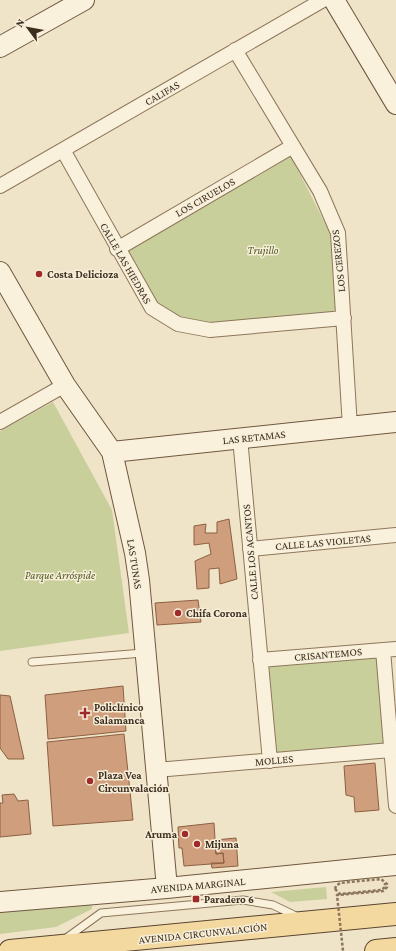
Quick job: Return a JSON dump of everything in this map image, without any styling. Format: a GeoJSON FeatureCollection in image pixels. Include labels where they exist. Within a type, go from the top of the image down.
{"type":"FeatureCollection","features":[{"type":"Feature","properties":{"kind":"main road","name":"AVENIDA CIRCUNVALACIÓN"},"geometry":{"type":"LineString","coordinates":[[10,951],[396,914]]}},
{"type":"Feature","properties":{"kind":"main road"},"geometry":{"type":"LineString","coordinates":[[376,951],[396,949]]}},
{"type":"Feature","properties":{"kind":"street"},"geometry":{"type":"LineString","coordinates":[[0,48],[84,0]]}},
{"type":"Feature","properties":{"kind":"street","name":"CALIFAS"},"geometry":{"type":"LineString","coordinates":[[0,186],[323,0]]}},
{"type":"Feature","properties":{"kind":"street"},"geometry":{"type":"LineString","coordinates":[[334,0],[396,104]]}},
{"type":"Feature","properties":{"kind":"street","name":"LOS CEREZOS"},"geometry":{"type":"LineString","coordinates":[[235,50],[320,191],[338,233],[350,426]]}},
{"type":"Feature","properties":{"kind":"street","name":"LOS CIRUELOS"},"geometry":{"type":"LineString","coordinates":[[118,248],[293,146]]}},
{"type":"Feature","properties":{"kind":"street","name":"CALLE LAS HIEDRAS"},"geometry":{"type":"LineString","coordinates":[[63,150],[152,308],[178,324],[210,330],[344,318]]}},
{"type":"Feature","properties":{"kind":"street","name":"LAS TUNAS"},"geometry":{"type":"LineString","coordinates":[[2,282],[65,385],[112,452],[135,553],[146,652],[167,888]]}},
{"type":"Feature","properties":{"kind":"street"},"geometry":{"type":"LineString","coordinates":[[0,422],[65,385]]}},
{"type":"Feature","properties":{"kind":"street","name":"LAS RETAMAS"},"geometry":{"type":"LineString","coordinates":[[112,452],[396,422]]}},
{"type":"Feature","properties":{"kind":"street","name":"CALLE LOS ACANTOS"},"geometry":{"type":"LineString","coordinates":[[240,438],[270,761]]}},
{"type":"Feature","properties":{"kind":"street","name":"CALLE LAS VIOLETAS"},"geometry":{"type":"LineString","coordinates":[[250,549],[396,535]]}},
{"type":"Feature","properties":{"kind":"street"},"geometry":{"type":"LineString","coordinates":[[390,649],[392,750],[396,806]]}},
{"type":"Feature","properties":{"kind":"street","name":"CRISANTEMOS"},"geometry":{"type":"LineString","coordinates":[[260,660],[390,649]]}},
{"type":"Feature","properties":{"kind":"street","name":"MOLLES"},"geometry":{"type":"LineString","coordinates":[[156,770],[392,750]]}},
{"type":"Feature","properties":{"kind":"street","name":"AVENIDA MARGINAL"},"geometry":{"type":"LineString","coordinates":[[0,902],[167,888],[396,865]]}},
{"type":"Feature","properties":{"kind":"lane"},"geometry":{"type":"LineString","coordinates":[[32,662],[146,652]]}},
{"type":"Feature","properties":{"kind":"lane"},"geometry":{"type":"LineString","coordinates":[[51,948],[101,913],[244,900],[273,905],[311,922]]}},
{"type":"Feature","properties":{"kind":"path"},"geometry":{"type":"LineString","coordinates":[[340,885],[381,881],[386,885],[382,890],[340,894],[335,889],[340,883],[381,879],[387,884],[387,887],[383,891],[337,896],[343,951]]}},
{"type":"Feature","properties":{"kind":"green space","name":"Trujillo"},"geometry":{"type":"Polygon","coordinates":[[[291,156],[331,235],[337,312],[207,323],[179,318],[155,304],[126,251],[291,156]]]}},
{"type":"Feature","properties":{"kind":"green space","name":"Parque Arróspide"},"geometry":{"type":"Polygon","coordinates":[[[53,402],[112,510],[129,633],[0,651],[0,431],[53,402]]]}},
{"type":"Feature","properties":{"kind":"green space"},"geometry":{"type":"Polygon","coordinates":[[[381,654],[388,747],[272,757],[265,665],[381,654]]]}},
{"type":"Feature","properties":{"kind":"green space"},"geometry":{"type":"Polygon","coordinates":[[[326,887],[327,899],[290,902],[271,892],[326,887]]]}},
{"type":"Feature","properties":{"kind":"green space"},"geometry":{"type":"Polygon","coordinates":[[[92,898],[92,909],[56,927],[0,934],[0,906],[92,898]]]}},
{"type":"Feature","properties":{"kind":"building"},"geometry":{"type":"Polygon","coordinates":[[[229,519],[237,579],[220,584],[219,568],[209,569],[209,588],[197,589],[195,561],[211,554],[209,543],[194,545],[194,526],[206,524],[205,533],[217,533],[217,522],[229,519]]]}},
{"type":"Feature","properties":{"kind":"building","name":"Chifa Corona"},"geometry":{"type":"Polygon","coordinates":[[[198,600],[201,622],[157,625],[155,603],[198,600]]]}},
{"type":"Feature","properties":{"kind":"building","name":"Policlínico Salamanca"},"geometry":{"type":"Polygon","coordinates":[[[123,686],[126,731],[48,739],[45,695],[123,686]]]}},
{"type":"Feature","properties":{"kind":"building"},"geometry":{"type":"Polygon","coordinates":[[[0,695],[10,696],[24,759],[8,759],[0,748],[0,695]]]}},
{"type":"Feature","properties":{"kind":"building","name":"Plaza Vea Circunvalación"},"geometry":{"type":"Polygon","coordinates":[[[124,734],[133,820],[53,826],[47,742],[124,734]]]}},
{"type":"Feature","properties":{"kind":"building"},"geometry":{"type":"Polygon","coordinates":[[[375,763],[379,810],[355,812],[354,797],[346,795],[344,766],[375,763]]]}},
{"type":"Feature","properties":{"kind":"building"},"geometry":{"type":"Polygon","coordinates":[[[14,794],[18,801],[28,800],[31,834],[0,837],[0,803],[3,803],[2,795],[14,794]]]}},
{"type":"Feature","properties":{"kind":"building","name":"Mijuna"},"geometry":{"type":"Polygon","coordinates":[[[214,823],[216,854],[223,853],[224,863],[184,866],[182,848],[179,848],[178,827],[214,823]]]}},
{"type":"Feature","properties":{"kind":"building"},"geometry":{"type":"Polygon","coordinates":[[[236,838],[238,866],[212,868],[211,863],[224,863],[223,853],[216,854],[215,840],[236,838]]]}},
{"type":"Feature","properties":{"kind":"place","name":"Costa Delicioza"},"geometry":{"type":"Point","coordinates":[39,274]}},
{"type":"Feature","properties":{"kind":"place","name":"Chifa Corona"},"geometry":{"type":"Point","coordinates":[178,613]}},
{"type":"Feature","properties":{"kind":"place","name":"Policlínico Salamanca"},"geometry":{"type":"Point","coordinates":[85,713]}},
{"type":"Feature","properties":{"kind":"place","name":"Plaza Vea Circunvalación"},"geometry":{"type":"Point","coordinates":[90,781]}},
{"type":"Feature","properties":{"kind":"place","name":"Aruma"},"geometry":{"type":"Point","coordinates":[185,834]}},
{"type":"Feature","properties":{"kind":"place","name":"Mijuna"},"geometry":{"type":"Point","coordinates":[197,844]}},
{"type":"Feature","properties":{"kind":"place","name":"Paradero 6"},"geometry":{"type":"Point","coordinates":[196,899]}}]}
